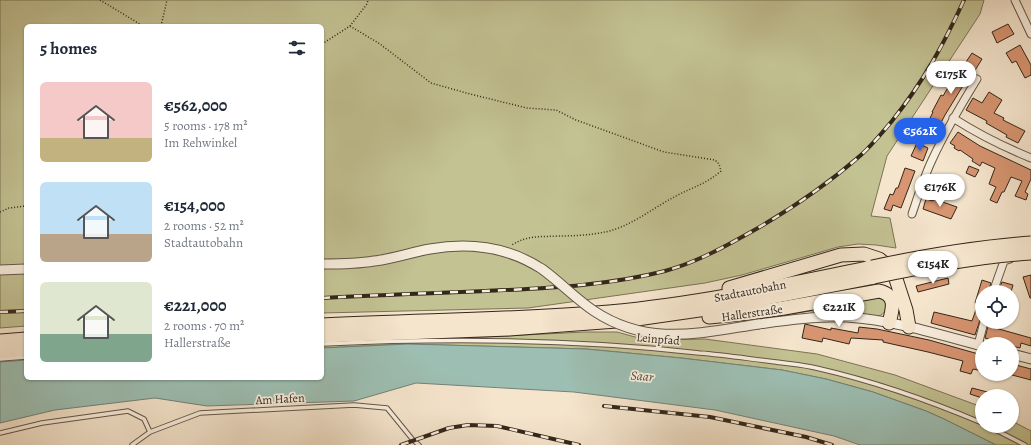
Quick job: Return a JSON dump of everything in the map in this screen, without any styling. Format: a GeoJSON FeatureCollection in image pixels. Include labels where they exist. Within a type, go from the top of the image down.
{"type":"FeatureCollection","features":[{"type":"Feature","properties":{"kind":"highway","name":"Stadtautobahn"},"geometry":{"type":"LineString","coordinates":[[560,320],[610,312],[633,314],[717,298],[873,272],[949,252],[1004,244],[1031,242]]}},
{"type":"Feature","properties":{"kind":"highway"},"geometry":{"type":"LineString","coordinates":[[873,272],[1004,255],[1031,253]]}},
{"type":"Feature","properties":{"kind":"highway"},"geometry":{"type":"LineString","coordinates":[[633,314],[664,301],[738,286],[816,261],[841,255],[864,254],[880,259],[888,266],[895,276],[904,304],[909,327]]}},
{"type":"Feature","properties":{"kind":"highway"},"geometry":{"type":"LineString","coordinates":[[324,336],[509,328],[560,320],[633,314],[681,319],[750,313],[879,291],[887,293],[891,297],[892,304],[889,323]]}},
{"type":"Feature","properties":{"kind":"highway"},"geometry":{"type":"LineString","coordinates":[[324,325],[509,318],[560,320]]}},
{"type":"Feature","properties":{"kind":"highway"},"geometry":{"type":"LineString","coordinates":[[0,341],[24,339]]}},
{"type":"Feature","properties":{"kind":"highway"},"geometry":{"type":"LineString","coordinates":[[0,352],[24,349]]}},
{"type":"Feature","properties":{"kind":"street"},"geometry":{"type":"LineString","coordinates":[[1015,0],[1031,34]]}},
{"type":"Feature","properties":{"kind":"street"},"geometry":{"type":"LineString","coordinates":[[912,214],[932,159],[953,118],[977,79]]}},
{"type":"Feature","properties":{"kind":"street"},"geometry":{"type":"LineString","coordinates":[[953,118],[980,134],[1031,158]]}},
{"type":"Feature","properties":{"kind":"street","name":"Hallerstraße"},"geometry":{"type":"LineString","coordinates":[[324,264],[375,261],[449,246],[467,245],[503,251],[527,260],[542,269],[592,310],[626,328],[642,332],[664,335],[695,333],[820,317],[846,317],[909,327],[975,344]]}},
{"type":"Feature","properties":{"kind":"street"},"geometry":{"type":"LineString","coordinates":[[995,285],[1004,261],[1017,258],[1031,258]]}},
{"type":"Feature","properties":{"kind":"street"},"geometry":{"type":"LineString","coordinates":[[0,270],[24,269]]}},
{"type":"Feature","properties":{"kind":"street"},"geometry":{"type":"LineString","coordinates":[[1019,356],[1031,359]]}},
{"type":"Feature","properties":{"kind":"lane","name":"Leinpfad"},"geometry":{"type":"LineString","coordinates":[[324,344],[394,341],[524,341],[604,344],[722,355],[814,368],[900,392],[940,405],[975,420]]}},
{"type":"Feature","properties":{"kind":"lane"},"geometry":{"type":"LineString","coordinates":[[0,359],[24,357]]}},
{"type":"Feature","properties":{"kind":"lane","name":"Am Hafen"},"geometry":{"type":"LineString","coordinates":[[132,445],[150,432],[200,413],[354,405],[387,408],[419,445]]}},
{"type":"Feature","properties":{"kind":"lane"},"geometry":{"type":"LineString","coordinates":[[0,433],[42,423],[128,411],[144,419],[150,432]]}},
{"type":"Feature","properties":{"kind":"lane"},"geometry":{"type":"LineString","coordinates":[[1002,433],[1025,445]]}},
{"type":"Feature","properties":{"kind":"path"},"geometry":{"type":"LineString","coordinates":[[100,0],[140,24]]}},
{"type":"Feature","properties":{"kind":"path"},"geometry":{"type":"LineString","coordinates":[[161,24],[167,0]]}},
{"type":"Feature","properties":{"kind":"path"},"geometry":{"type":"LineString","coordinates":[[324,43],[350,26],[367,4],[368,0]]}},
{"type":"Feature","properties":{"kind":"path"},"geometry":{"type":"LineString","coordinates":[[350,26],[380,44],[431,82],[470,94],[527,108],[556,110],[576,120],[664,152],[715,160],[719,164],[721,170],[702,185],[676,196],[624,225],[605,232],[560,236],[535,236],[517,242],[503,251]]}},
{"type":"Feature","properties":{"kind":"path"},"geometry":{"type":"LineString","coordinates":[[0,212],[9,208],[24,206]]}},
{"type":"Feature","properties":{"kind":"shaded area"},"geometry":{"type":"Polygon","coordinates":[[[0,0],[984,0],[980,14],[887,156],[871,216],[890,218],[896,248],[858,244],[838,247],[742,275],[705,283],[528,308],[324,313],[324,24],[24,24],[24,326],[0,328],[0,0]]]}},
{"type":"Feature","properties":{"kind":"shaded area"},"geometry":{"type":"Polygon","coordinates":[[[880,298],[885,302],[887,307],[886,310],[879,316],[811,311],[784,315],[862,299],[880,298]]]}},
{"type":"Feature","properties":{"kind":"shaded area"},"geometry":{"type":"Polygon","coordinates":[[[585,332],[617,332],[653,340],[705,339],[817,354],[895,375],[975,404],[975,433],[1019,433],[1019,425],[1031,431],[1031,445],[996,445],[926,411],[873,392],[826,379],[782,370],[586,349],[408,344],[324,348],[324,345],[585,332]]]}},
{"type":"Feature","properties":{"kind":"water","name":"Saar"},"geometry":{"type":"Polygon","coordinates":[[[408,344],[586,349],[782,370],[826,379],[873,392],[926,411],[996,445],[860,445],[834,436],[715,410],[574,392],[416,383],[354,401],[207,406],[155,398],[55,410],[0,423],[0,362],[24,360],[24,380],[324,380],[324,348],[408,344]]]}},
{"type":"Feature","properties":{"kind":"building"},"geometry":{"type":"Polygon","coordinates":[[[1008,24],[1014,34],[997,43],[992,32],[1008,24]]]}},
{"type":"Feature","properties":{"kind":"building"},"geometry":{"type":"Polygon","coordinates":[[[1020,45],[1031,65],[1031,75],[1025,78],[1016,61],[1012,63],[1006,53],[1020,45]]]}},
{"type":"Feature","properties":{"kind":"building"},"geometry":{"type":"Polygon","coordinates":[[[972,53],[982,59],[974,72],[972,71],[933,138],[923,133],[941,95],[943,96],[956,74],[958,74],[972,53]]]}},
{"type":"Feature","properties":{"kind":"building"},"geometry":{"type":"Polygon","coordinates":[[[989,92],[1002,100],[994,113],[1004,118],[1003,120],[1025,131],[1018,143],[1006,137],[1007,135],[986,123],[987,121],[966,110],[973,98],[982,103],[989,92]]]}},
{"type":"Feature","properties":{"kind":"building"},"geometry":{"type":"Polygon","coordinates":[[[958,132],[980,146],[1031,170],[1031,179],[1025,192],[1028,194],[1026,200],[1015,196],[1022,181],[1011,177],[997,203],[990,200],[996,187],[989,184],[995,168],[982,162],[980,166],[960,150],[959,151],[954,148],[955,146],[950,143],[958,132]]]}},
{"type":"Feature","properties":{"kind":"building"},"geometry":{"type":"Polygon","coordinates":[[[917,143],[928,148],[923,161],[911,156],[917,143]]]}},
{"type":"Feature","properties":{"kind":"building"},"geometry":{"type":"Polygon","coordinates":[[[969,166],[979,170],[975,177],[966,173],[969,166]]]}},
{"type":"Feature","properties":{"kind":"building"},"geometry":{"type":"Polygon","coordinates":[[[905,168],[915,171],[901,208],[893,205],[891,211],[884,209],[890,194],[893,195],[896,188],[898,188],[905,168]]]}},
{"type":"Feature","properties":{"kind":"building"},"geometry":{"type":"Polygon","coordinates":[[[926,199],[933,201],[934,199],[957,207],[951,219],[923,209],[926,199]]]}},
{"type":"Feature","properties":{"kind":"building"},"geometry":{"type":"Polygon","coordinates":[[[1031,275],[1031,298],[1030,298],[1023,277],[1031,275]]]}},
{"type":"Feature","properties":{"kind":"building"},"geometry":{"type":"Polygon","coordinates":[[[948,278],[949,284],[918,292],[916,286],[948,278]]]}},
{"type":"Feature","properties":{"kind":"building"},"geometry":{"type":"Polygon","coordinates":[[[982,280],[991,283],[990,285],[980,285],[982,280]]]}},
{"type":"Feature","properties":{"kind":"building"},"geometry":{"type":"Polygon","coordinates":[[[1002,282],[1013,285],[1001,285],[1002,282]]]}},
{"type":"Feature","properties":{"kind":"building"},"geometry":{"type":"Polygon","coordinates":[[[934,312],[972,321],[975,312],[975,329],[977,329],[975,335],[931,323],[934,312]]]}},
{"type":"Feature","properties":{"kind":"building"},"geometry":{"type":"Polygon","coordinates":[[[805,324],[831,330],[831,328],[858,333],[859,327],[877,329],[929,340],[975,353],[975,369],[973,369],[971,374],[960,371],[963,361],[883,342],[883,340],[851,338],[849,344],[823,338],[822,342],[802,338],[805,324]]]}},
{"type":"Feature","properties":{"kind":"building"},"geometry":{"type":"Polygon","coordinates":[[[987,329],[999,329],[1031,338],[1031,346],[1021,343],[1019,348],[1019,337],[985,337],[987,329]]]}},
{"type":"Feature","properties":{"kind":"building"},"geometry":{"type":"Polygon","coordinates":[[[1019,366],[1031,369],[1031,380],[1019,377],[1019,366]]]}},
{"type":"Feature","properties":{"kind":"building"},"geometry":{"type":"Polygon","coordinates":[[[972,388],[976,389],[975,396],[970,394],[972,388]]]}},
{"type":"Feature","properties":{"kind":"railway"},"geometry":{"type":"LineString","coordinates":[[324,298],[576,286],[643,276],[665,271],[701,258],[735,241],[785,212],[824,185],[865,151],[892,121],[923,78],[964,0]]}},
{"type":"Feature","properties":{"kind":"railway"},"geometry":{"type":"LineString","coordinates":[[0,312],[24,311]]}},
{"type":"Feature","properties":{"kind":"railway"},"geometry":{"type":"LineString","coordinates":[[604,406],[710,417],[806,437],[832,445]]}},
{"type":"Feature","properties":{"kind":"railway"},"geometry":{"type":"LineString","coordinates":[[401,445],[449,428],[468,425],[497,426],[579,445]]}}]}
